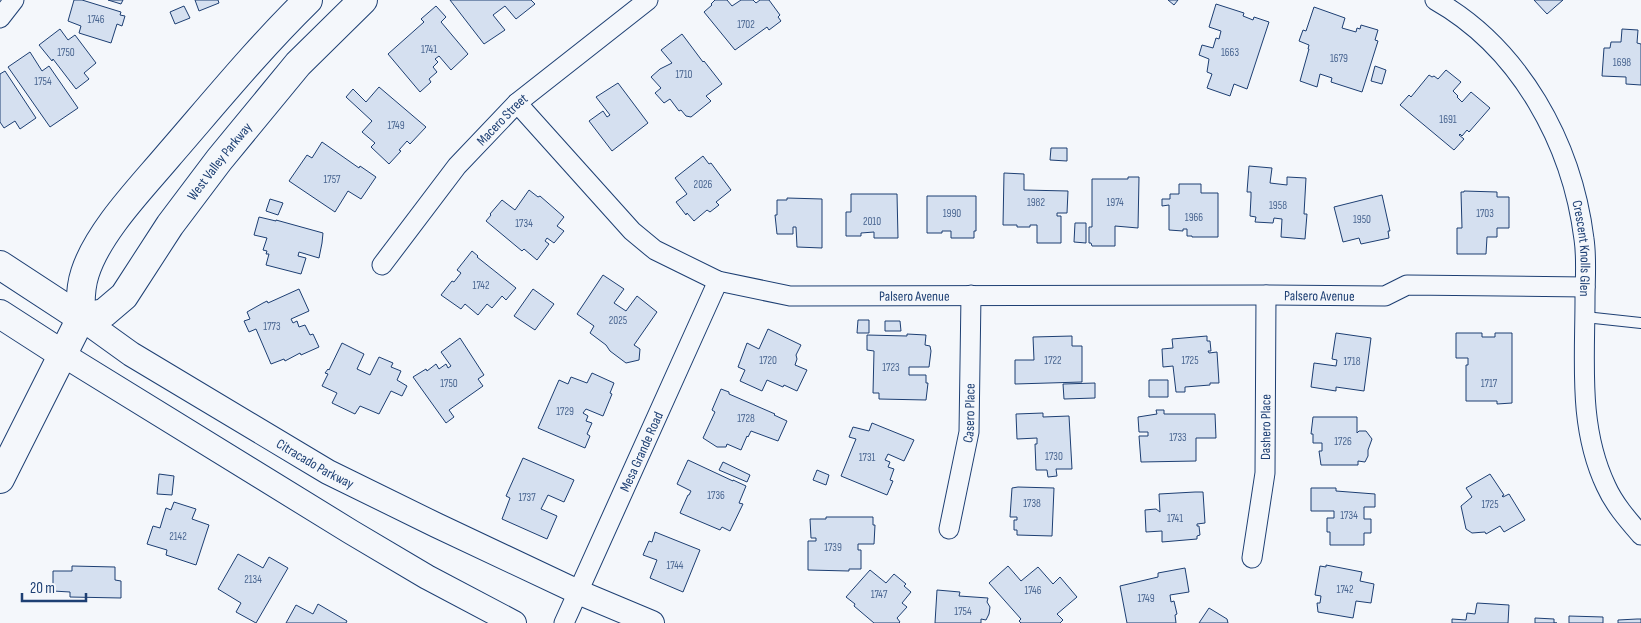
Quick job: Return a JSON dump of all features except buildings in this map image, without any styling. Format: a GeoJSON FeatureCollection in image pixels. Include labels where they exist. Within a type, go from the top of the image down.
{"type":"FeatureCollection","features":[{"type":"Feature","properties":{"kind":"main road"},"geometry":{"type":"LineString","coordinates":[[0,479],[81,318],[80,294],[85,272],[97,246],[117,217],[222,92],[308,0]]}},
{"type":"Feature","properties":{"kind":"main road","name":"West Valley Parkway"},"geometry":{"type":"LineString","coordinates":[[81,318],[104,313],[124,296],[170,225],[219,160],[298,64],[363,0]]}},
{"type":"Feature","properties":{"kind":"main road","name":"Citracado Parkway"},"geometry":{"type":"LineString","coordinates":[[0,265],[81,318]]}},
{"type":"Feature","properties":{"kind":"main road"},"geometry":{"type":"LineString","coordinates":[[0,314],[62,354]]}},
{"type":"Feature","properties":{"kind":"street"},"geometry":{"type":"LineString","coordinates":[[0,18],[14,0]]}},
{"type":"Feature","properties":{"kind":"street","name":"Macero Street"},"geometry":{"type":"LineString","coordinates":[[382,265],[457,166],[517,103],[648,0]]}},
{"type":"Feature","properties":{"kind":"street","name":"Crescent Knolls Glen"},"geometry":{"type":"LineString","coordinates":[[1435,0],[1450,9],[1481,34],[1508,61],[1535,96],[1555,137],[1568,171],[1578,206],[1584,239],[1586,423],[1592,453],[1606,487],[1626,517],[1641,535]]}},
{"type":"Feature","properties":{"kind":"street","name":"Palsero Avenue"},"geometry":{"type":"LineString","coordinates":[[517,103],[632,231],[655,250],[718,281],[790,296],[1385,296],[1408,285],[1585,287]]}},
{"type":"Feature","properties":{"kind":"street","name":"Mesa Grande Road"},"geometry":{"type":"LineString","coordinates":[[564,623],[718,281]]}},
{"type":"Feature","properties":{"kind":"street","name":"Dashero Place"},"geometry":{"type":"LineString","coordinates":[[1252,558],[1265,473],[1266,295]]}},
{"type":"Feature","properties":{"kind":"street","name":"Casero Place"},"geometry":{"type":"LineString","coordinates":[[949,529],[969,432],[971,296]]}},
{"type":"Feature","properties":{"kind":"street","name":"Citracado Parkway"},"geometry":{"type":"LineString","coordinates":[[81,318],[131,354],[328,472],[578,592],[652,623]]}},
{"type":"Feature","properties":{"kind":"street"},"geometry":{"type":"LineString","coordinates":[[62,354],[351,532],[427,577],[514,623]]}},
{"type":"Feature","properties":{"kind":"lane"},"geometry":{"type":"LineString","coordinates":[[1585,317],[1641,322]]}}]}
